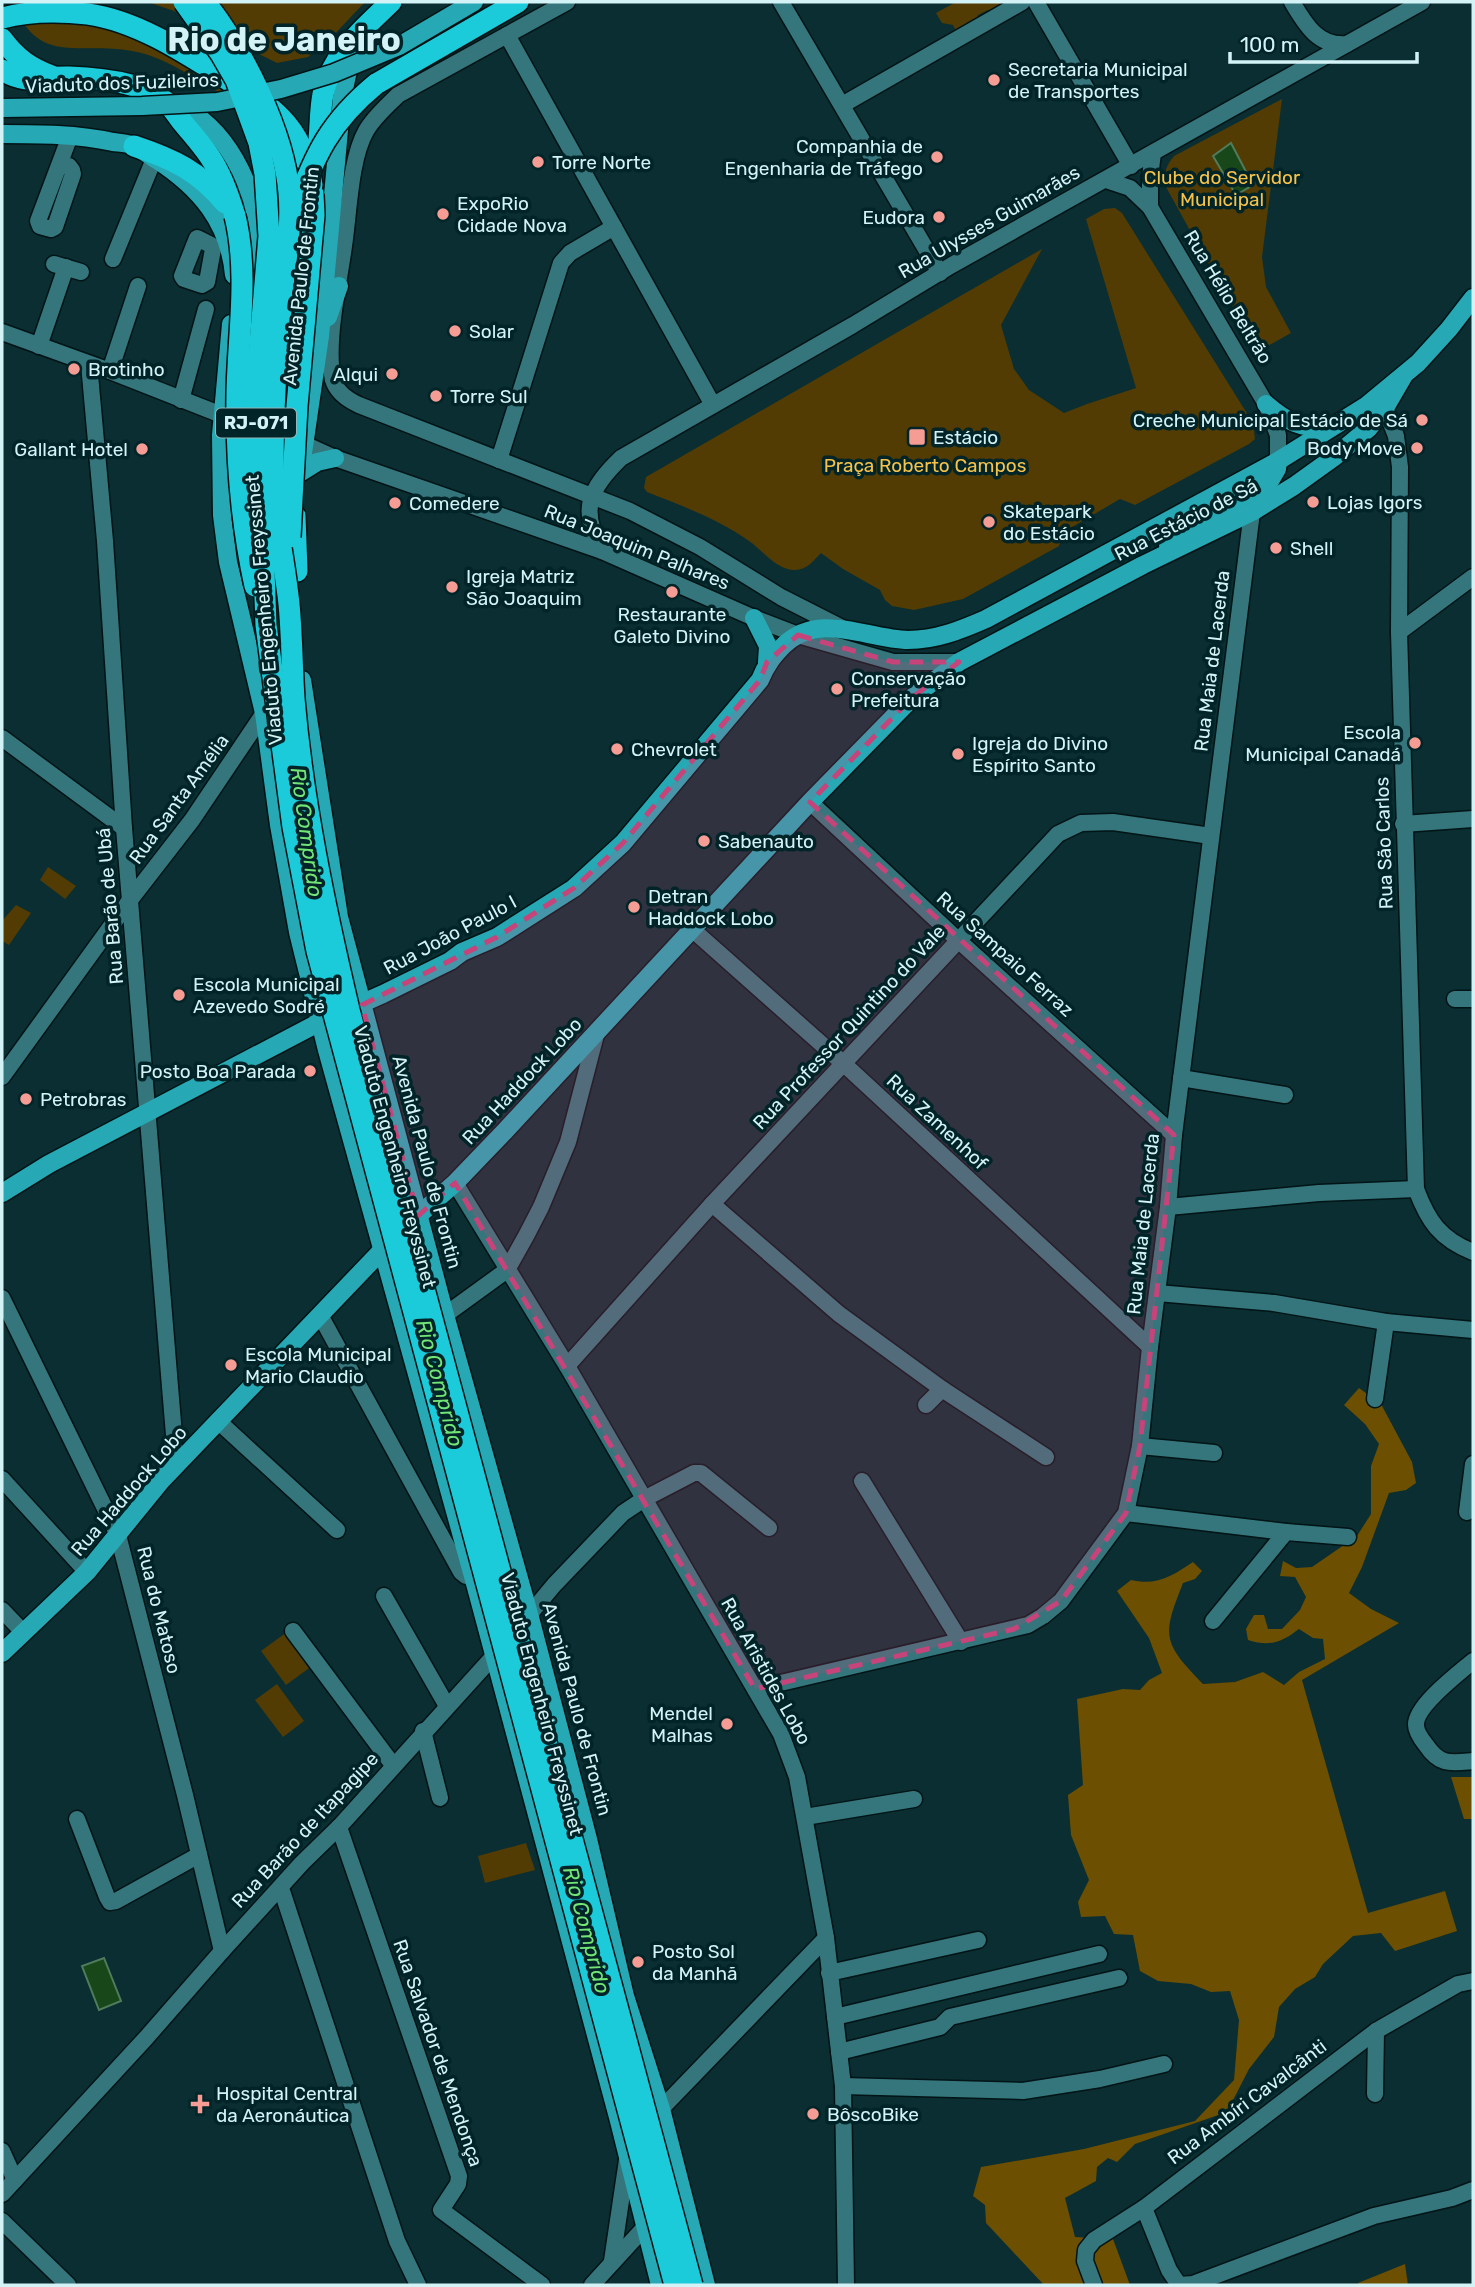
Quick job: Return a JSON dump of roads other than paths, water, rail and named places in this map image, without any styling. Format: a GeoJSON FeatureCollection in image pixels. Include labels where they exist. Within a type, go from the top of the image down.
{"type":"FeatureCollection","features":[{"type":"Feature","properties":{"kind":"highway","name":"RJ-071"},"geometry":{"type":"LineString","coordinates":[[184,2],[236,80],[259,143],[279,223]]}},
{"type":"Feature","properties":{"kind":"highway","name":"RJ-071"},"geometry":{"type":"LineString","coordinates":[[205,2],[236,47],[265,107],[289,192],[279,223]]}},
{"type":"Feature","properties":{"kind":"highway"},"geometry":{"type":"LineString","coordinates":[[312,188],[320,142],[322,98],[330,71],[345,48],[391,2]]}},
{"type":"Feature","properties":{"kind":"highway"},"geometry":{"type":"LineString","coordinates":[[279,223],[320,147],[337,121],[355,102],[376,84],[408,64],[518,2]]}},
{"type":"Feature","properties":{"kind":"highway"},"geometry":{"type":"LineString","coordinates":[[2,18],[63,13],[114,21],[172,45],[254,97],[282,119],[298,140],[312,188],[314,215],[291,497],[289,602]]}},
{"type":"Feature","properties":{"kind":"highway"},"geometry":{"type":"LineString","coordinates":[[2,39],[12,53],[26,64],[52,76]]}},
{"type":"Feature","properties":{"kind":"highway","name":"Avenida Paulo de Frontin"},"geometry":{"type":"LineString","coordinates":[[2,69],[13,77],[26,80],[52,76],[94,78],[125,84],[142,89],[166,102]]}},
{"type":"Feature","properties":{"kind":"highway"},"geometry":{"type":"LineString","coordinates":[[254,97],[275,153],[298,262],[288,568]]}},
{"type":"Feature","properties":{"kind":"highway"},"geometry":{"type":"LineString","coordinates":[[166,102],[210,157],[227,190],[229,225]]}},
{"type":"Feature","properties":{"kind":"highway"},"geometry":{"type":"LineString","coordinates":[[134,146],[162,155],[194,172],[210,185],[229,225],[240,238],[242,265],[237,466],[246,543],[258,603],[266,625]]}},
{"type":"Feature","properties":{"kind":"highway","name":"Viaduto Engenheiro Freyssinet"},"geometry":{"type":"LineString","coordinates":[[279,223],[273,435],[276,518],[289,602],[294,699],[309,818],[326,913],[349,1010],[692,2285]]}},
{"type":"Feature","properties":{"kind":"highway","name":"Viaduto Engenheiro Freyssinet"},"geometry":{"type":"LineString","coordinates":[[279,223],[257,379],[256,449],[266,625],[293,827],[317,951],[675,2285]]}},
{"type":"Feature","properties":{"kind":"main road","name":"Viaduto dos Fuzileiros"},"geometry":{"type":"LineString","coordinates":[[2,108],[217,102],[281,89],[334,73],[399,46],[468,4]]}},
{"type":"Feature","properties":{"kind":"main road","name":"Avenida Paulo de Frontin"},"geometry":{"type":"LineString","coordinates":[[364,28],[354,48],[342,98],[332,286],[326,337],[304,444],[288,568],[279,825],[298,932],[320,1022],[495,1655],[660,2285]]}},
{"type":"Feature","properties":{"kind":"main road","name":"Avenida Paulo de Frontin"},"geometry":{"type":"LineString","coordinates":[[166,102],[192,113],[210,127],[236,162],[257,218],[260,258],[241,481],[228,562]]}},
{"type":"Feature","properties":{"kind":"main road","name":"Avenida Paulo de Frontin"},"geometry":{"type":"LineString","coordinates":[[2,134],[92,137],[134,146],[180,176],[229,225],[234,277],[233,305],[222,415],[222,516],[228,562],[235,591],[284,699],[418,1216],[589,1839],[625,1996],[661,2109],[706,2285]]}},
{"type":"Feature","properties":{"kind":"main road"},"geometry":{"type":"LineString","coordinates":[[326,337],[332,286]]}},
{"type":"Feature","properties":{"kind":"main road","name":"Rua Estácio de Sá"},"geometry":{"type":"LineString","coordinates":[[842,628],[905,640],[926,639],[955,632],[986,619],[1278,461],[1366,406],[1402,377],[1449,329],[1473,298]]}},
{"type":"Feature","properties":{"kind":"main road","name":"Rua Estácio de Sá"},"geometry":{"type":"LineString","coordinates":[[959,662],[1143,565],[1252,512],[1333,458],[1369,428],[1385,408],[1402,377]]}},
{"type":"Feature","properties":{"kind":"main road"},"geometry":{"type":"LineString","coordinates":[[1266,404],[1283,419],[1297,425],[1328,429]]}},
{"type":"Feature","properties":{"kind":"main road"},"geometry":{"type":"LineString","coordinates":[[301,472],[317,462],[335,458]]}},
{"type":"Feature","properties":{"kind":"main road"},"geometry":{"type":"LineString","coordinates":[[1143,565],[1189,529],[1270,481],[1278,461]]}},
{"type":"Feature","properties":{"kind":"main road"},"geometry":{"type":"LineString","coordinates":[[235,591],[257,569],[270,564],[288,568]]}},
{"type":"Feature","properties":{"kind":"main road"},"geometry":{"type":"LineString","coordinates":[[754,618],[768,646],[767,662]]}},
{"type":"Feature","properties":{"kind":"main road","name":"Rua João Paulo I"},"geometry":{"type":"LineString","coordinates":[[2,1193],[49,1164],[320,1022],[497,937],[574,888],[623,843],[760,680],[767,662],[798,635],[816,628],[842,628]]}},
{"type":"Feature","properties":{"kind":"main road","name":"Rua Haddock Lobo"},"geometry":{"type":"LineString","coordinates":[[2,1653],[88,1572],[161,1481],[183,1446],[218,1421],[383,1249],[455,1183],[810,802],[913,697],[959,662]]}},
{"type":"Feature","properties":{"kind":"main road"},"geometry":{"type":"LineString","coordinates":[[298,932],[339,917]]}},
{"type":"Feature","properties":{"kind":"main road"},"geometry":{"type":"LineString","coordinates":[[545,1850],[589,1839]]}},
{"type":"Feature","properties":{"kind":"main road"},"geometry":{"type":"LineString","coordinates":[[587,2007],[625,1996]]}},
{"type":"Feature","properties":{"kind":"main road"},"geometry":{"type":"LineString","coordinates":[[645,2227],[687,2215]]}},
{"type":"Feature","properties":{"kind":"street"},"geometry":{"type":"LineString","coordinates":[[567,2],[507,35],[713,405]]}},
{"type":"Feature","properties":{"kind":"street"},"geometry":{"type":"LineString","coordinates":[[782,2],[940,272]]}},
{"type":"Feature","properties":{"kind":"street"},"geometry":{"type":"LineString","coordinates":[[842,105],[1022,2]]}},
{"type":"Feature","properties":{"kind":"street"},"geometry":{"type":"LineString","coordinates":[[1036,2],[1131,166]]}},
{"type":"Feature","properties":{"kind":"street"},"geometry":{"type":"LineString","coordinates":[[1292,2],[1308,29],[1324,41],[1337,45],[1347,44]]}},
{"type":"Feature","properties":{"kind":"street","name":"Rua Ulysses Guimarães"},"geometry":{"type":"LineString","coordinates":[[592,496],[605,473],[621,458],[940,272],[1422,2]]}},
{"type":"Feature","properties":{"kind":"street"},"geometry":{"type":"LineString","coordinates":[[1297,72],[1308,60],[1308,29]]}},
{"type":"Feature","properties":{"kind":"street","name":"Avenida Paulo de Frontin"},"geometry":{"type":"LineString","coordinates":[[332,286],[355,168],[366,131],[378,114],[398,95],[507,35]]}},
{"type":"Feature","properties":{"kind":"street"},"geometry":{"type":"LineString","coordinates":[[60,165],[70,136]]}},
{"type":"Feature","properties":{"kind":"street"},"geometry":{"type":"LineString","coordinates":[[1150,207],[1153,153]]}},
{"type":"Feature","properties":{"kind":"street"},"geometry":{"type":"LineString","coordinates":[[113,259],[155,159]]}},
{"type":"Feature","properties":{"kind":"street","name":"Rua Hélio Beltrão"},"geometry":{"type":"LineString","coordinates":[[1106,180],[1130,188],[1150,207],[1266,404],[1278,435],[1278,461]]}},
{"type":"Feature","properties":{"kind":"street"},"geometry":{"type":"LineString","coordinates":[[194,245],[211,260],[205,285],[182,276],[194,245],[229,225]]}},
{"type":"Feature","properties":{"kind":"street"},"geometry":{"type":"LineString","coordinates":[[499,460],[561,263],[570,253],[614,228]]}},
{"type":"Feature","properties":{"kind":"street"},"geometry":{"type":"LineString","coordinates":[[39,346],[67,268]]}},
{"type":"Feature","properties":{"kind":"street"},"geometry":{"type":"LineString","coordinates":[[110,371],[138,286]]}},
{"type":"Feature","properties":{"kind":"street"},"geometry":{"type":"LineString","coordinates":[[181,400],[206,309]]}},
{"type":"Feature","properties":{"kind":"street"},"geometry":{"type":"LineString","coordinates":[[2,332],[246,423]]}},
{"type":"Feature","properties":{"kind":"street","name":"Rua Joaquim Palhares"},"geometry":{"type":"LineString","coordinates":[[326,337],[333,378],[341,394],[359,405],[630,511],[700,547],[781,597],[842,628]]}},
{"type":"Feature","properties":{"kind":"street","name":"Rua Barão de Ubá"},"geometry":{"type":"LineString","coordinates":[[89,364],[105,541],[147,1114],[183,1446]]}},
{"type":"Feature","properties":{"kind":"street","name":"Rua São Carlos"},"geometry":{"type":"LineString","coordinates":[[1385,408],[1396,436],[1400,467],[1399,632],[1403,824],[1416,1189],[1426,1214],[1443,1236],[1473,1252]]}},
{"type":"Feature","properties":{"kind":"street","name":"Rua Joaquim Palhares"},"geometry":{"type":"LineString","coordinates":[[304,444],[335,458],[602,551],[798,635],[893,662],[959,662]]}},
{"type":"Feature","properties":{"kind":"street"},"geometry":{"type":"LineString","coordinates":[[592,496],[588,519],[602,551]]}},
{"type":"Feature","properties":{"kind":"street","name":"Rua Maia de Lacerda"},"geometry":{"type":"LineString","coordinates":[[755,1689],[1014,1629],[1043,1616],[1061,1601],[1126,1513],[1140,1446],[1174,1135],[1252,512]]}},
{"type":"Feature","properties":{"kind":"street"},"geometry":{"type":"LineString","coordinates":[[1399,632],[1473,577]]}},
{"type":"Feature","properties":{"kind":"street","name":"Rua Santa Amélia"},"geometry":{"type":"LineString","coordinates":[[2,1077],[130,900],[284,699]]}},
{"type":"Feature","properties":{"kind":"street"},"geometry":{"type":"LineString","coordinates":[[2,738],[124,828]]}},
{"type":"Feature","properties":{"kind":"street","name":"Rua Sampaio Ferraz"},"geometry":{"type":"LineString","coordinates":[[810,802],[1174,1135]]}},
{"type":"Feature","properties":{"kind":"street"},"geometry":{"type":"LineString","coordinates":[[1403,824],[1473,819]]}},
{"type":"Feature","properties":{"kind":"street","name":"Rua Professor Quintino do Vale"},"geometry":{"type":"LineString","coordinates":[[567,1366],[712,1204],[1058,834],[1081,823],[1113,822],[1211,836]]}},
{"type":"Feature","properties":{"kind":"street"},"geometry":{"type":"LineString","coordinates":[[128,874],[139,878],[149,876]]}},
{"type":"Feature","properties":{"kind":"street","name":"Rua Zamenhof"},"geometry":{"type":"LineString","coordinates":[[693,930],[844,1064],[1150,1347]]}},
{"type":"Feature","properties":{"kind":"street"},"geometry":{"type":"LineString","coordinates":[[1455,999],[1473,999]]}},
{"type":"Feature","properties":{"kind":"street"},"geometry":{"type":"LineString","coordinates":[[445,1315],[507,1270],[541,1207],[564,1152],[598,1030]]}},
{"type":"Feature","properties":{"kind":"street"},"geometry":{"type":"LineString","coordinates":[[1181,1078],[1285,1095]]}},
{"type":"Feature","properties":{"kind":"street","name":"Rua Aristides Lobo"},"geometry":{"type":"LineString","coordinates":[[455,1183],[567,1366],[781,1734],[792,1759],[826,1938],[843,2085],[846,2285]]}},
{"type":"Feature","properties":{"kind":"street"},"geometry":{"type":"LineString","coordinates":[[1168,1207],[1319,1193],[1416,1189]]}},
{"type":"Feature","properties":{"kind":"street"},"geometry":{"type":"LineString","coordinates":[[712,1204],[839,1314],[942,1389],[1046,1457]]}},
{"type":"Feature","properties":{"kind":"street"},"geometry":{"type":"LineString","coordinates":[[1157,1293],[1274,1303],[1386,1322],[1473,1330]]}},
{"type":"Feature","properties":{"kind":"street","name":"Rua do Matoso"},"geometry":{"type":"LineString","coordinates":[[2,1298],[118,1535],[222,1951]]}},
{"type":"Feature","properties":{"kind":"street"},"geometry":{"type":"LineString","coordinates":[[320,1315],[461,1572],[473,1576]]}},
{"type":"Feature","properties":{"kind":"street"},"geometry":{"type":"LineString","coordinates":[[1375,1399],[1386,1322]]}},
{"type":"Feature","properties":{"kind":"street"},"geometry":{"type":"LineString","coordinates":[[926,1405],[942,1389]]}},
{"type":"Feature","properties":{"kind":"street"},"geometry":{"type":"LineString","coordinates":[[218,1421],[337,1530]]}},
{"type":"Feature","properties":{"kind":"street"},"geometry":{"type":"LineString","coordinates":[[1140,1446],[1214,1453]]}},
{"type":"Feature","properties":{"kind":"street"},"geometry":{"type":"LineString","coordinates":[[1466,1512],[1473,1464]]}},
{"type":"Feature","properties":{"kind":"street","name":"Rua Barão de Itapagipe"},"geometry":{"type":"LineString","coordinates":[[2,2194],[623,1513],[644,1499],[698,1472],[769,1528]]}},
{"type":"Feature","properties":{"kind":"street"},"geometry":{"type":"LineString","coordinates":[[2,1479],[88,1572]]}},
{"type":"Feature","properties":{"kind":"street"},"geometry":{"type":"LineString","coordinates":[[862,1481],[961,1642]]}},
{"type":"Feature","properties":{"kind":"street"},"geometry":{"type":"LineString","coordinates":[[1126,1513],[1348,1537]]}},
{"type":"Feature","properties":{"kind":"street"},"geometry":{"type":"LineString","coordinates":[[1213,1622],[1286,1532]]}},
{"type":"Feature","properties":{"kind":"street"},"geometry":{"type":"LineString","coordinates":[[384,1596],[447,1706]]}},
{"type":"Feature","properties":{"kind":"street"},"geometry":{"type":"LineString","coordinates":[[2,1609],[23,1632]]}},
{"type":"Feature","properties":{"kind":"street"},"geometry":{"type":"LineString","coordinates":[[293,1631],[393,1765]]}},
{"type":"Feature","properties":{"kind":"street"},"geometry":{"type":"LineString","coordinates":[[1473,1661],[1429,1701],[1416,1723],[1422,1740],[1440,1760],[1450,1763],[1473,1761]]}},
{"type":"Feature","properties":{"kind":"street"},"geometry":{"type":"LineString","coordinates":[[424,1731],[440,1798]]}},
{"type":"Feature","properties":{"kind":"street"},"geometry":{"type":"LineString","coordinates":[[805,1817],[914,1799]]}},
{"type":"Feature","properties":{"kind":"street"},"geometry":{"type":"LineString","coordinates":[[77,1819],[110,1902],[199,1855]]}},
{"type":"Feature","properties":{"kind":"street","name":"Rua Salvador de Mendonça"},"geometry":{"type":"LineString","coordinates":[[339,1826],[459,2175],[458,2184],[441,2210],[542,2285]]}},
{"type":"Feature","properties":{"kind":"street"},"geometry":{"type":"LineString","coordinates":[[281,1888],[397,2241],[418,2285]]}},
{"type":"Feature","properties":{"kind":"street"},"geometry":{"type":"LineString","coordinates":[[619,2121],[661,2109],[826,1938]]}},
{"type":"Feature","properties":{"kind":"street"},"geometry":{"type":"LineString","coordinates":[[830,1973],[978,1940]]}},
{"type":"Feature","properties":{"kind":"street"},"geometry":{"type":"LineString","coordinates":[[835,2017],[1099,1954]]}},
{"type":"Feature","properties":{"kind":"street"},"geometry":{"type":"LineString","coordinates":[[839,2052],[940,2027],[950,2017],[1119,1978]]}},
{"type":"Feature","properties":{"kind":"street","name":"Rua Ambíri Cavalcânti"},"geometry":{"type":"LineString","coordinates":[[1094,2285],[1085,2261],[1088,2246],[1144,2208],[1376,2031],[1458,1984],[1473,1981]]}},
{"type":"Feature","properties":{"kind":"street"},"geometry":{"type":"LineString","coordinates":[[1375,2094],[1376,2031]]}},
{"type":"Feature","properties":{"kind":"street"},"geometry":{"type":"LineString","coordinates":[[843,2085],[1023,2091],[1100,2079],[1164,2064]]}},
{"type":"Feature","properties":{"kind":"street"},"geometry":{"type":"LineString","coordinates":[[2,2151],[15,2180]]}},
{"type":"Feature","properties":{"kind":"street"},"geometry":{"type":"LineString","coordinates":[[612,2261],[628,2158]]}},
{"type":"Feature","properties":{"kind":"street"},"geometry":{"type":"LineString","coordinates":[[1144,2208],[1179,2285],[1193,2284],[1374,2216],[1452,2198],[1473,2190]]}},
{"type":"Feature","properties":{"kind":"street"},"geometry":{"type":"LineString","coordinates":[[2,2221],[68,2285]]}},
{"type":"Feature","properties":{"kind":"street"},"geometry":{"type":"LineString","coordinates":[[592,2285],[645,2227]]}},
{"type":"Feature","properties":{"kind":"waterway","name":"Rio Comprido"},"geometry":{"type":"LineString","coordinates":[[271,554],[284,652]]}},
{"type":"Feature","properties":{"kind":"place","name":"Secretaria Municipal de Transportes"},"geometry":{"type":"Point","coordinates":[994,80]}},
{"type":"Feature","properties":{"kind":"place","name":"Companhia de Engenharia de Tráfego"},"geometry":{"type":"Point","coordinates":[937,157]}},
{"type":"Feature","properties":{"kind":"place","name":"Torre Norte"},"geometry":{"type":"Point","coordinates":[538,162]}},
{"type":"Feature","properties":{"kind":"place","name":"ExpoRio Cidade Nova"},"geometry":{"type":"Point","coordinates":[443,214]}},
{"type":"Feature","properties":{"kind":"place","name":"Eudora"},"geometry":{"type":"Point","coordinates":[939,217]}},
{"type":"Feature","properties":{"kind":"place","name":"Solar"},"geometry":{"type":"Point","coordinates":[455,331]}},
{"type":"Feature","properties":{"kind":"place","name":"Brotinho"},"geometry":{"type":"Point","coordinates":[74,369]}},
{"type":"Feature","properties":{"kind":"place","name":"Alqui"},"geometry":{"type":"Point","coordinates":[392,374]}},
{"type":"Feature","properties":{"kind":"place","name":"Torre Sul"},"geometry":{"type":"Point","coordinates":[436,396]}},
{"type":"Feature","properties":{"kind":"place","name":"Creche Municipal Estácio de Sá"},"geometry":{"type":"Point","coordinates":[1422,420]}},
{"type":"Feature","properties":{"kind":"place","name":"Estácio"},"geometry":{"type":"Point","coordinates":[917,437]}},
{"type":"Feature","properties":{"kind":"place","name":"Body Move"},"geometry":{"type":"Point","coordinates":[1417,448]}},
{"type":"Feature","properties":{"kind":"place","name":"Gallant Hotel"},"geometry":{"type":"Point","coordinates":[142,449]}},
{"type":"Feature","properties":{"kind":"place","name":"Lojas Igors"},"geometry":{"type":"Point","coordinates":[1313,502]}},
{"type":"Feature","properties":{"kind":"place","name":"Comedere"},"geometry":{"type":"Point","coordinates":[395,503]}},
{"type":"Feature","properties":{"kind":"place","name":"Skatepark do Estácio"},"geometry":{"type":"Point","coordinates":[989,522]}},
{"type":"Feature","properties":{"kind":"place","name":"Shell"},"geometry":{"type":"Point","coordinates":[1276,548]}},
{"type":"Feature","properties":{"kind":"place","name":"Igreja Matriz São Joaquim"},"geometry":{"type":"Point","coordinates":[452,587]}},
{"type":"Feature","properties":{"kind":"place","name":"Restaurante Galeto Divino"},"geometry":{"type":"Point","coordinates":[672,592]}},
{"type":"Feature","properties":{"kind":"place","name":"Conservação Prefeitura"},"geometry":{"type":"Point","coordinates":[837,689]}},
{"type":"Feature","properties":{"kind":"place","name":"Escola Municipal Canadá"},"geometry":{"type":"Point","coordinates":[1415,743]}},
{"type":"Feature","properties":{"kind":"place","name":"Chevrolet"},"geometry":{"type":"Point","coordinates":[617,749]}},
{"type":"Feature","properties":{"kind":"place","name":"Igreja do Divino Espírito Santo"},"geometry":{"type":"Point","coordinates":[958,754]}},
{"type":"Feature","properties":{"kind":"place","name":"Sabenauto"},"geometry":{"type":"Point","coordinates":[704,841]}},
{"type":"Feature","properties":{"kind":"place","name":"Detran Haddock Lobo"},"geometry":{"type":"Point","coordinates":[634,907]}},
{"type":"Feature","properties":{"kind":"place","name":"Escola Municipal Azevedo Sodré"},"geometry":{"type":"Point","coordinates":[179,995]}},
{"type":"Feature","properties":{"kind":"place","name":"Posto Boa Parada"},"geometry":{"type":"Point","coordinates":[310,1071]}},
{"type":"Feature","properties":{"kind":"place","name":"Petrobras"},"geometry":{"type":"Point","coordinates":[26,1099]}},
{"type":"Feature","properties":{"kind":"place","name":"Escola Municipal Mario Claudio"},"geometry":{"type":"Point","coordinates":[231,1365]}},
{"type":"Feature","properties":{"kind":"place","name":"Mendel Malhas"},"geometry":{"type":"Point","coordinates":[727,1724]}},
{"type":"Feature","properties":{"kind":"place","name":"Posto Sol da Manhã"},"geometry":{"type":"Point","coordinates":[638,1962]}},
{"type":"Feature","properties":{"kind":"place","name":"Hospital Central da Aeronáutica"},"geometry":{"type":"Point","coordinates":[200,2104]}},
{"type":"Feature","properties":{"kind":"place","name":"BôscoBike"},"geometry":{"type":"Point","coordinates":[813,2114]}},
{"type":"Feature","properties":{"kind":"district","name":"Rio de Janeiro"},"geometry":{"type":"Point","coordinates":[284,39]}},
{"type":"Feature","properties":{"kind":"park label","name":"Clube do Servidor Municipal"},"geometry":{"type":"Point","coordinates":[1222,188]}},
{"type":"Feature","properties":{"kind":"park label","name":"Praça Roberto Campos"},"geometry":{"type":"Point","coordinates":[925,465]}}]}
